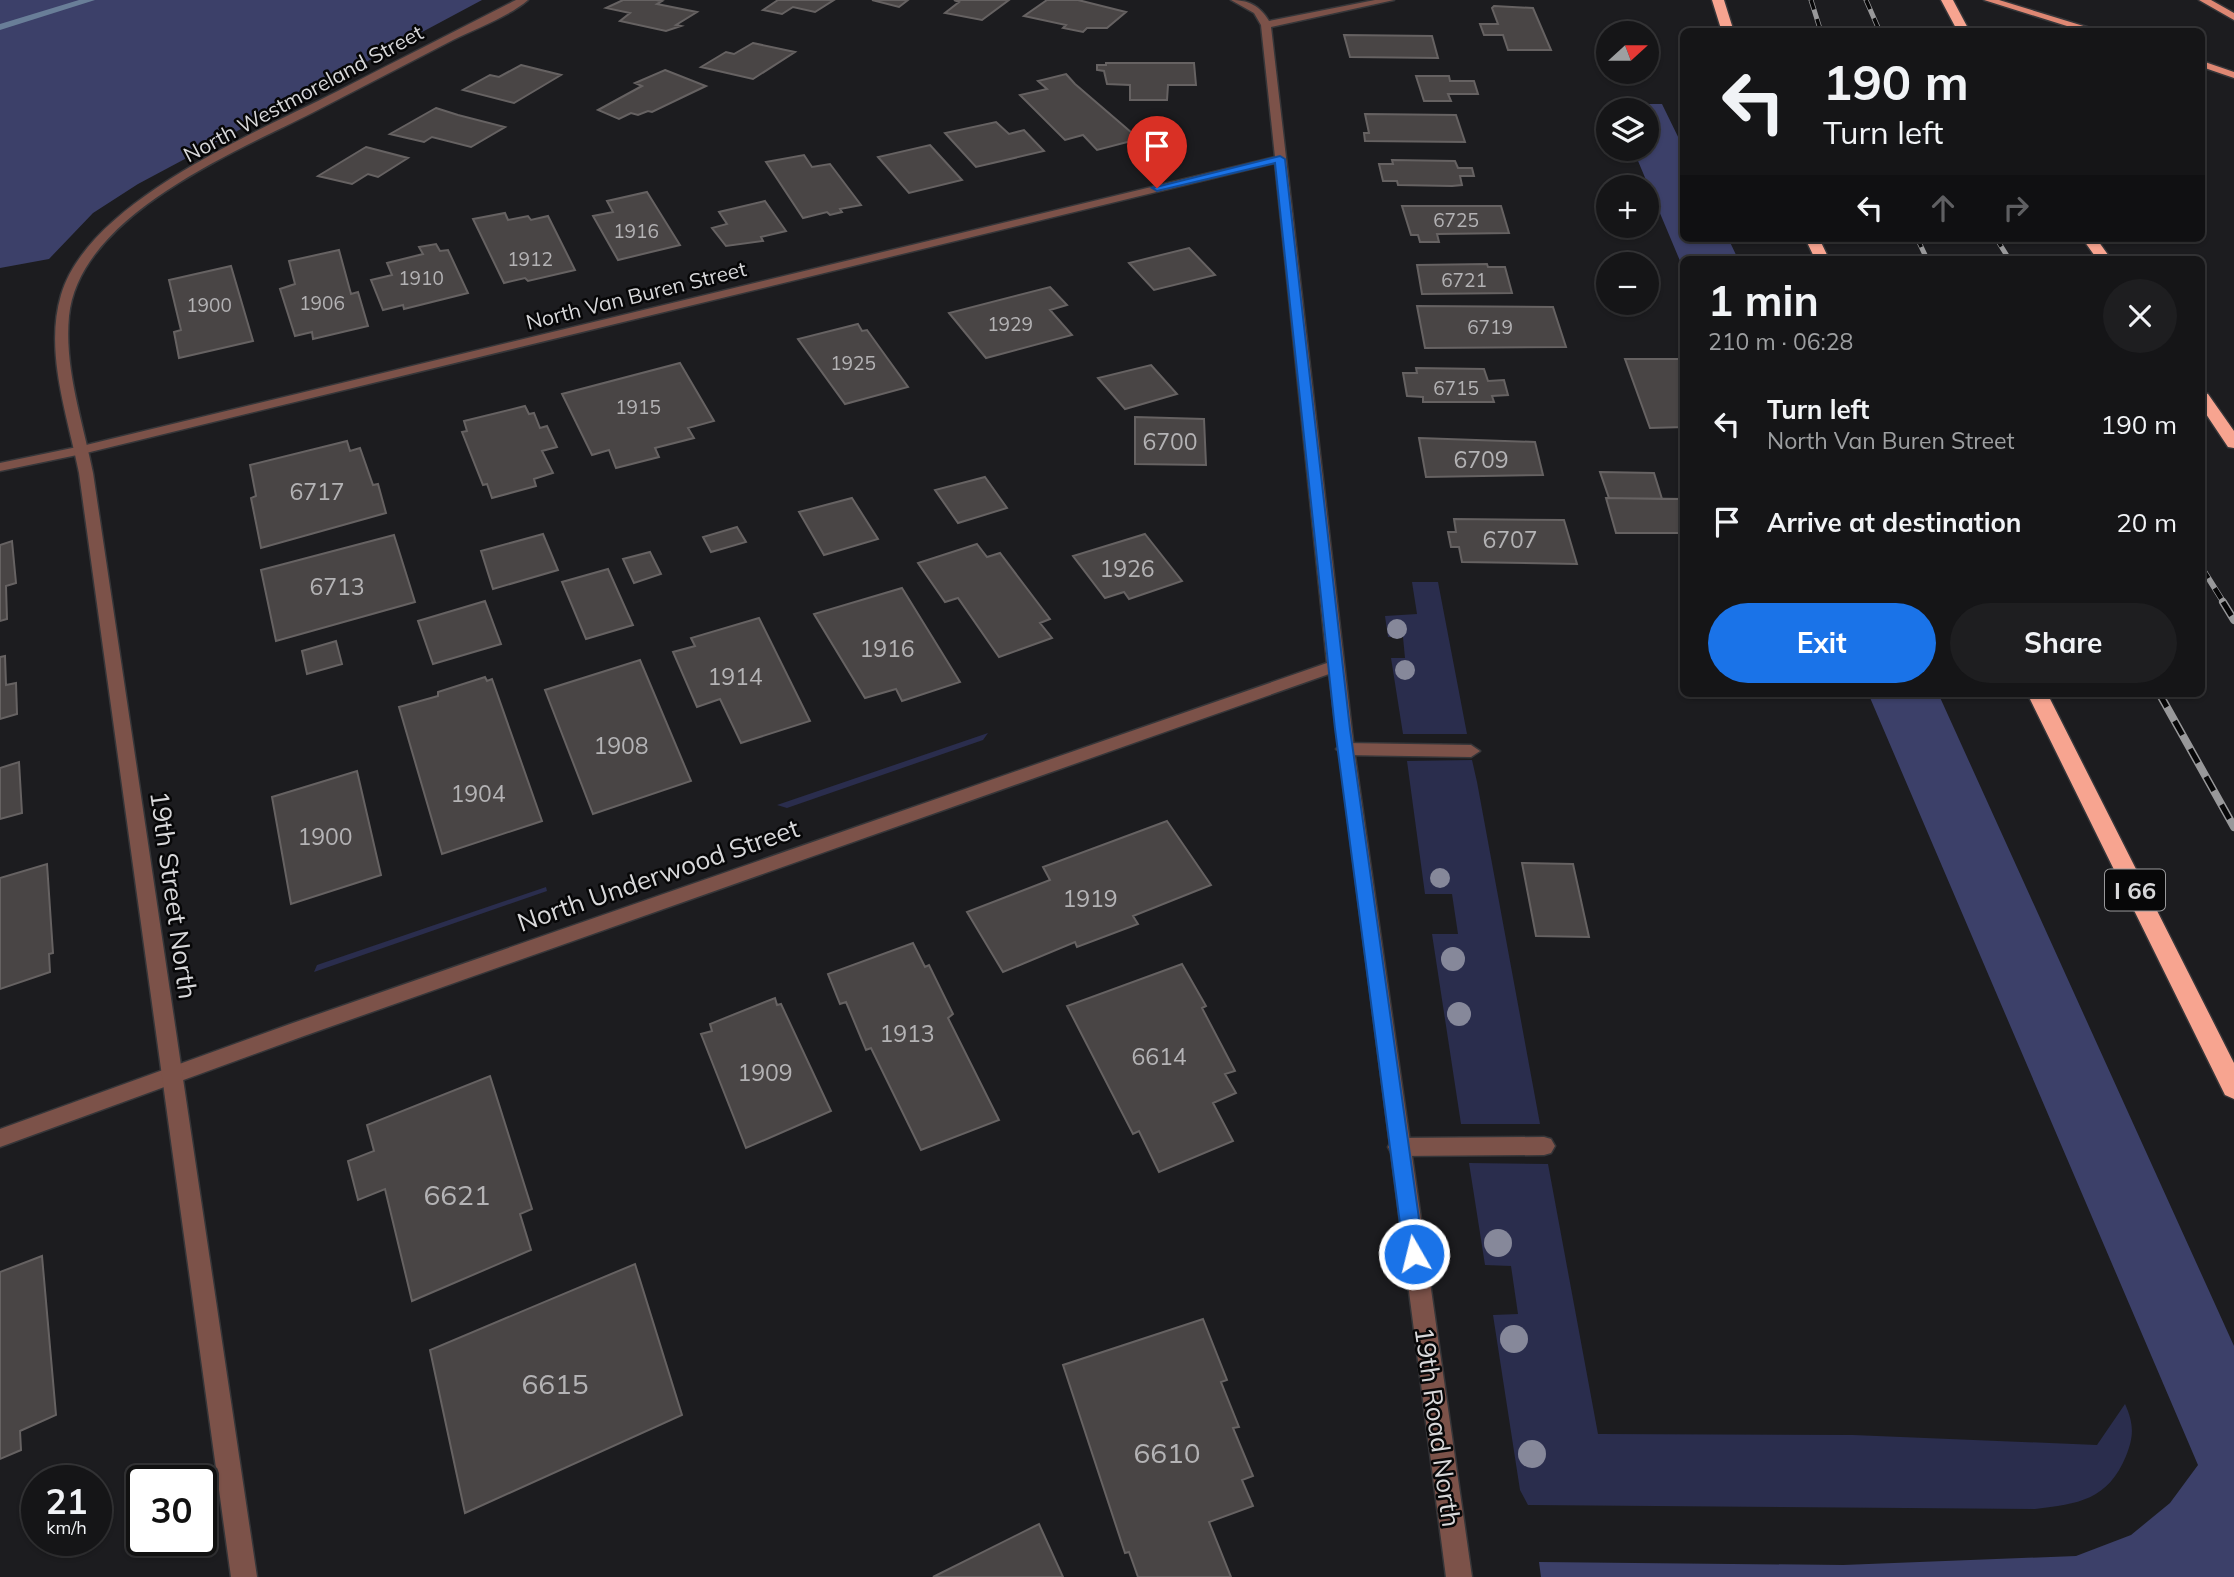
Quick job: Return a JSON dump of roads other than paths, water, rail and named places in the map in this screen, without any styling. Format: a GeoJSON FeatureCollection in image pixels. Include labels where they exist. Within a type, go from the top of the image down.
{"type":"FeatureCollection","features":[{"type":"Feature","properties":{"kind":"highway"},"geometry":{"type":"LineString","coordinates":[[1718,0],[1727,28]]}},
{"type":"Feature","properties":{"kind":"highway"},"geometry":{"type":"LineString","coordinates":[[1947,0],[1962,28]]}},
{"type":"Feature","properties":{"kind":"highway"},"geometry":{"type":"LineString","coordinates":[[2205,401],[2234,443]]}},
{"type":"Feature","properties":{"kind":"highway","name":"I 66"},"geometry":{"type":"LineString","coordinates":[[2039,697],[2234,1088]]}},
{"type":"Feature","properties":{"kind":"main road"},"geometry":{"type":"LineString","coordinates":[[1989,0],[2085,28]]}},
{"type":"Feature","properties":{"kind":"main road"},"geometry":{"type":"LineString","coordinates":[[2204,0],[2234,17]]}},
{"type":"Feature","properties":{"kind":"main road"},"geometry":{"type":"LineString","coordinates":[[2205,65],[2234,75]]}},
{"type":"Feature","properties":{"kind":"street","name":"North Westmoreland Street"},"geometry":{"type":"LineString","coordinates":[[108,234],[154,196],[237,148],[523,0]]}},
{"type":"Feature","properties":{"kind":"street"},"geometry":{"type":"LineString","coordinates":[[1236,0],[1258,11],[1266,25],[1389,0]]}},
{"type":"Feature","properties":{"kind":"street","name":"19th Road North"},"geometry":{"type":"LineString","coordinates":[[1266,25],[1345,750],[1459,1577]]}},
{"type":"Feature","properties":{"kind":"street","name":"North Van Buren Street"},"geometry":{"type":"LineString","coordinates":[[0,467],[82,450],[1280,159]]}},
{"type":"Feature","properties":{"kind":"street","name":"19th Street North"},"geometry":{"type":"LineString","coordinates":[[108,234],[84,262],[72,282],[63,322],[66,367],[82,450],[244,1577]]}},
{"type":"Feature","properties":{"kind":"street","name":"North Underwood Street"},"geometry":{"type":"LineString","coordinates":[[0,1138],[1335,666]]}},
{"type":"Feature","properties":{"kind":"street"},"geometry":{"type":"LineString","coordinates":[[1345,750],[1471,751]]}},
{"type":"Feature","properties":{"kind":"street"},"geometry":{"type":"LineString","coordinates":[[1399,1147],[1544,1146]]}},
{"type":"Feature","properties":{"kind":"waterway"},"geometry":{"type":"LineString","coordinates":[[0,27],[90,0]]}},
{"type":"Feature","properties":{"kind":"railway"},"geometry":{"type":"LineString","coordinates":[[1811,0],[1820,28]]}},
{"type":"Feature","properties":{"kind":"railway"},"geometry":{"type":"LineString","coordinates":[[1866,0],[1878,28]]}},
{"type":"Feature","properties":{"kind":"railway"},"geometry":{"type":"LineString","coordinates":[[1919,242],[1926,256]]}},
{"type":"Feature","properties":{"kind":"railway"},"geometry":{"type":"LineString","coordinates":[[1998,242],[2007,256]]}},
{"type":"Feature","properties":{"kind":"railway"},"geometry":{"type":"LineString","coordinates":[[2205,573],[2224,603]]}},
{"type":"Feature","properties":{"kind":"railway"},"geometry":{"type":"LineString","coordinates":[[2223,602],[2234,620]]}},
{"type":"Feature","properties":{"kind":"railway"},"geometry":{"type":"LineString","coordinates":[[2161,697],[2234,827]]}}]}
